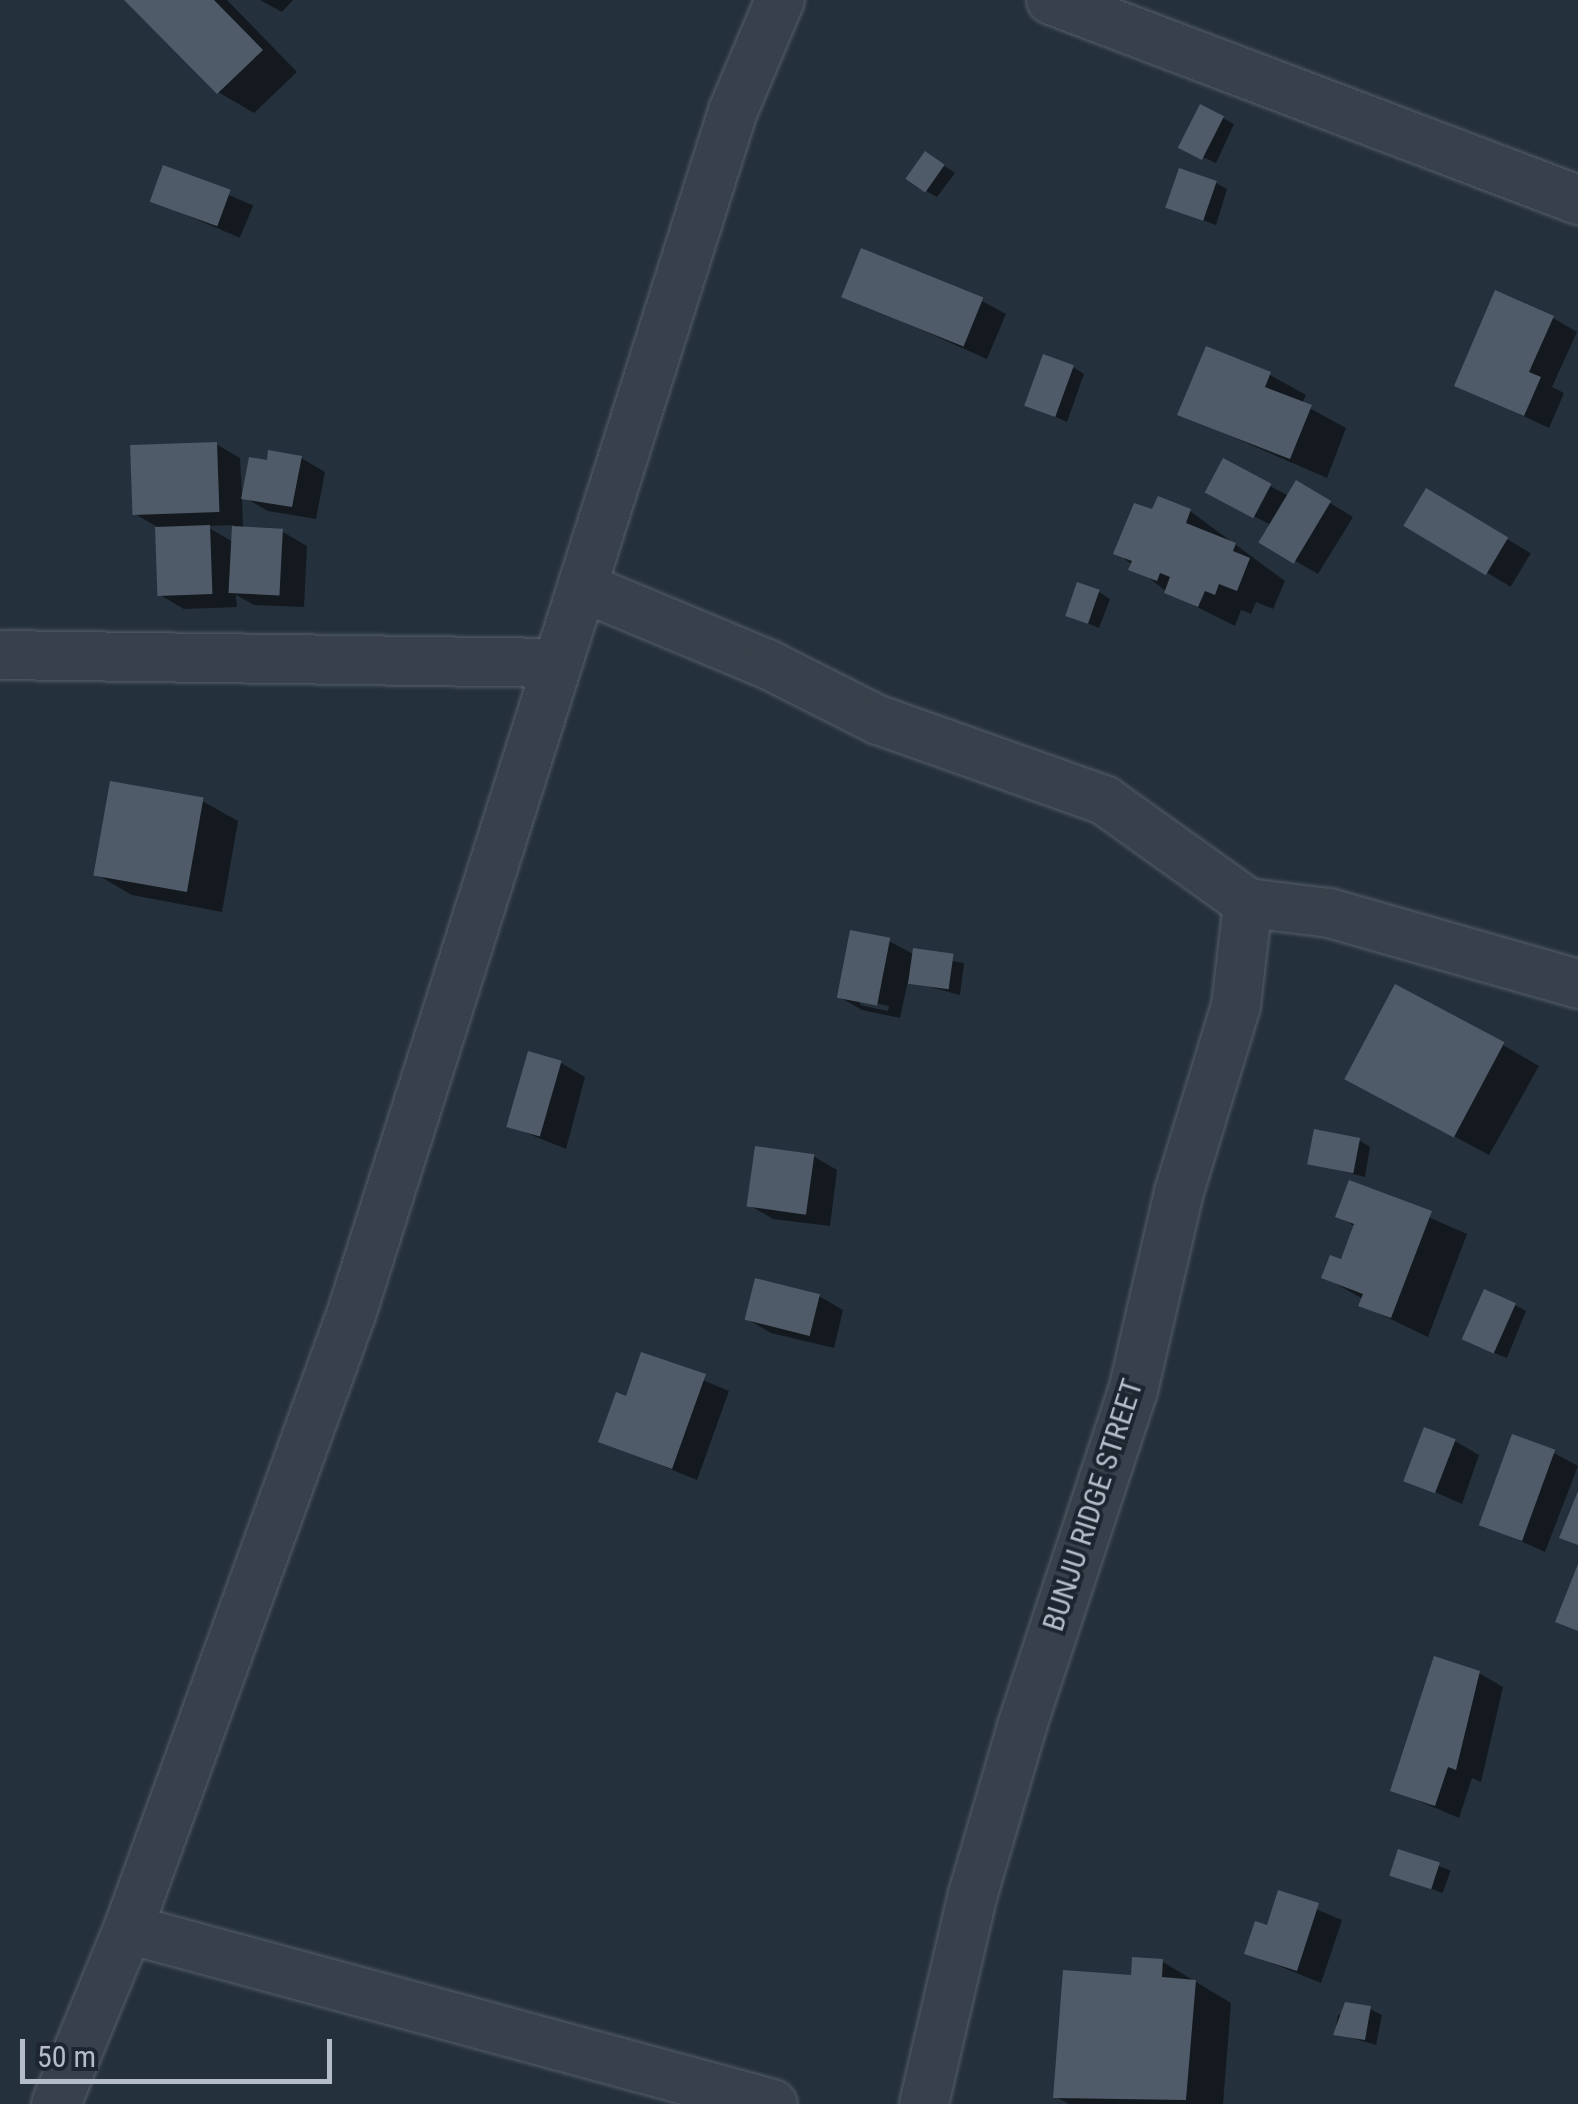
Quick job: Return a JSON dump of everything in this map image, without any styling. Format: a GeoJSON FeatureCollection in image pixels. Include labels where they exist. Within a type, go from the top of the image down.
{"type":"FeatureCollection","features":[{"type":"Feature","properties":{"kind":"street"},"geometry":{"type":"LineString","coordinates":[[56,2104],[128,1929],[352,1312],[733,112],[780,0]]}},
{"type":"Feature","properties":{"kind":"street"},"geometry":{"type":"LineString","coordinates":[[1051,0],[1578,200]]}},
{"type":"Feature","properties":{"kind":"street"},"geometry":{"type":"LineString","coordinates":[[582,586],[769,665],[878,720],[1104,800],[1248,903],[1329,913],[1578,984]]}},
{"type":"Feature","properties":{"kind":"street"},"geometry":{"type":"LineString","coordinates":[[0,655],[556,662]]}},
{"type":"Feature","properties":{"kind":"street","name":"BUNJU RIDGE STREET"},"geometry":{"type":"LineString","coordinates":[[924,2104],[973,1894],[1022,1726],[1132,1391],[1179,1192],[1236,1005],[1248,903]]}},
{"type":"Feature","properties":{"kind":"street"},"geometry":{"type":"LineString","coordinates":[[128,1929],[773,2104]]}},
{"type":"Feature","properties":{"kind":"building"},"geometry":{"type":"Polygon","coordinates":[[[124,0],[214,0],[263,50],[217,94],[124,0]]]}},
{"type":"Feature","properties":{"kind":"building"},"geometry":{"type":"Polygon","coordinates":[[[1200,104],[1224,116],[1202,160],[1178,148],[1200,104]]]}},
{"type":"Feature","properties":{"kind":"building"},"geometry":{"type":"Polygon","coordinates":[[[925,151],[945,165],[925,193],[905,179],[925,151]]]}},
{"type":"Feature","properties":{"kind":"building"},"geometry":{"type":"Polygon","coordinates":[[[163,165],[231,190],[217,226],[150,202],[163,165]]]}},
{"type":"Feature","properties":{"kind":"building"},"geometry":{"type":"Polygon","coordinates":[[[1179,168],[1217,181],[1203,221],[1165,208],[1179,168]]]}},
{"type":"Feature","properties":{"kind":"building"},"geometry":{"type":"Polygon","coordinates":[[[861,248],[983,297],[964,347],[841,297],[861,248]]]}},
{"type":"Feature","properties":{"kind":"building"},"geometry":{"type":"Polygon","coordinates":[[[1495,290],[1554,316],[1529,372],[1541,377],[1524,416],[1454,386],[1495,290]]]}},
{"type":"Feature","properties":{"kind":"building"},"geometry":{"type":"Polygon","coordinates":[[[1206,346],[1271,372],[1265,387],[1312,405],[1290,459],[1177,415],[1206,346]]]}},
{"type":"Feature","properties":{"kind":"building"},"geometry":{"type":"Polygon","coordinates":[[[1043,354],[1074,365],[1055,417],[1024,406],[1043,354]]]}},
{"type":"Feature","properties":{"kind":"building"},"geometry":{"type":"Polygon","coordinates":[[[217,442],[219,512],[132,515],[130,445],[217,442]]]}},
{"type":"Feature","properties":{"kind":"building"},"geometry":{"type":"Polygon","coordinates":[[[268,450],[302,456],[292,507],[241,499],[249,457],[267,460],[268,450]]]}},
{"type":"Feature","properties":{"kind":"building"},"geometry":{"type":"Polygon","coordinates":[[[1223,458],[1272,484],[1253,518],[1205,492],[1223,458]]]}},
{"type":"Feature","properties":{"kind":"building"},"geometry":{"type":"Polygon","coordinates":[[[1296,480],[1331,501],[1294,564],[1258,543],[1296,480]]]}},
{"type":"Feature","properties":{"kind":"building"},"geometry":{"type":"Polygon","coordinates":[[[1426,488],[1508,537],[1486,575],[1403,526],[1426,488]]]}},
{"type":"Feature","properties":{"kind":"building"},"geometry":{"type":"Polygon","coordinates":[[[1158,496],[1191,509],[1186,523],[1236,543],[1233,551],[1250,558],[1237,591],[1219,584],[1215,595],[1205,591],[1198,607],[1164,593],[1170,577],[1160,573],[1157,581],[1128,570],[1132,561],[1113,554],[1134,503],[1152,509],[1158,496]]]}},
{"type":"Feature","properties":{"kind":"building"},"geometry":{"type":"Polygon","coordinates":[[[210,525],[212,594],[157,596],[155,527],[210,525]]]}},
{"type":"Feature","properties":{"kind":"building"},"geometry":{"type":"Polygon","coordinates":[[[232,526],[283,529],[279,596],[228,593],[232,526]]]}},
{"type":"Feature","properties":{"kind":"building"},"geometry":{"type":"Polygon","coordinates":[[[1077,582],[1100,590],[1088,624],[1065,616],[1077,582]]]}},
{"type":"Feature","properties":{"kind":"building"},"geometry":{"type":"Polygon","coordinates":[[[110,781],[204,797],[187,892],[93,876],[110,781]]]}},
{"type":"Feature","properties":{"kind":"building"},"geometry":{"type":"Polygon","coordinates":[[[850,930],[890,938],[877,1006],[837,998],[850,930]]]}},
{"type":"Feature","properties":{"kind":"building"},"geometry":{"type":"Polygon","coordinates":[[[913,948],[954,954],[949,989],[908,984],[913,948]]]}},
{"type":"Feature","properties":{"kind":"building"},"geometry":{"type":"Polygon","coordinates":[[[1395,984],[1504,1042],[1454,1138],[1344,1079],[1395,984]]]}},
{"type":"Feature","properties":{"kind":"building"},"geometry":{"type":"Polygon","coordinates":[[[528,1051],[562,1061],[540,1137],[506,1127],[528,1051]]]}},
{"type":"Feature","properties":{"kind":"building"},"geometry":{"type":"Polygon","coordinates":[[[1314,1129],[1360,1138],[1353,1173],[1307,1164],[1314,1129]]]}},
{"type":"Feature","properties":{"kind":"building"},"geometry":{"type":"Polygon","coordinates":[[[755,1146],[814,1154],[806,1215],[747,1206],[755,1146]]]}},
{"type":"Feature","properties":{"kind":"building"},"geometry":{"type":"Polygon","coordinates":[[[1349,1180],[1432,1211],[1391,1318],[1358,1306],[1363,1294],[1321,1278],[1330,1255],[1341,1259],[1354,1224],[1335,1217],[1349,1180]]]}},
{"type":"Feature","properties":{"kind":"building"},"geometry":{"type":"Polygon","coordinates":[[[755,1278],[820,1294],[810,1336],[745,1320],[755,1278]]]}},
{"type":"Feature","properties":{"kind":"building"},"geometry":{"type":"Polygon","coordinates":[[[1484,1289],[1516,1303],[1494,1353],[1462,1339],[1484,1289]]]}},
{"type":"Feature","properties":{"kind":"building"},"geometry":{"type":"Polygon","coordinates":[[[641,1352],[706,1374],[672,1469],[598,1442],[616,1392],[626,1396],[641,1352]]]}},
{"type":"Feature","properties":{"kind":"building"},"geometry":{"type":"Polygon","coordinates":[[[1424,1427],[1456,1439],[1435,1493],[1403,1481],[1424,1427]]]}},
{"type":"Feature","properties":{"kind":"building"},"geometry":{"type":"Polygon","coordinates":[[[1512,1434],[1555,1450],[1522,1541],[1479,1525],[1512,1434]]]}},
{"type":"Feature","properties":{"kind":"building"},"geometry":{"type":"Polygon","coordinates":[[[1578,1491],[1578,1545],[1559,1538],[1578,1491]]]}},
{"type":"Feature","properties":{"kind":"building"},"geometry":{"type":"Polygon","coordinates":[[[1578,1564],[1578,1631],[1555,1622],[1578,1564]]]}},
{"type":"Feature","properties":{"kind":"building"},"geometry":{"type":"Polygon","coordinates":[[[1434,1656],[1480,1671],[1456,1770],[1448,1767],[1435,1806],[1390,1791],[1434,1656]]]}},
{"type":"Feature","properties":{"kind":"building"},"geometry":{"type":"Polygon","coordinates":[[[1398,1849],[1440,1863],[1431,1889],[1389,1876],[1398,1849]]]}},
{"type":"Feature","properties":{"kind":"building"},"geometry":{"type":"Polygon","coordinates":[[[1278,1890],[1319,1903],[1297,1971],[1244,1954],[1255,1921],[1267,1925],[1278,1890]]]}},
{"type":"Feature","properties":{"kind":"building"},"geometry":{"type":"Polygon","coordinates":[[[1132,1957],[1163,1959],[1162,1977],[1196,1980],[1186,2100],[1053,2098],[1063,1970],[1131,1975],[1132,1957]]]}},
{"type":"Feature","properties":{"kind":"building"},"geometry":{"type":"Polygon","coordinates":[[[1345,2002],[1371,2006],[1365,2040],[1333,2035],[1345,2002]]]}}]}
